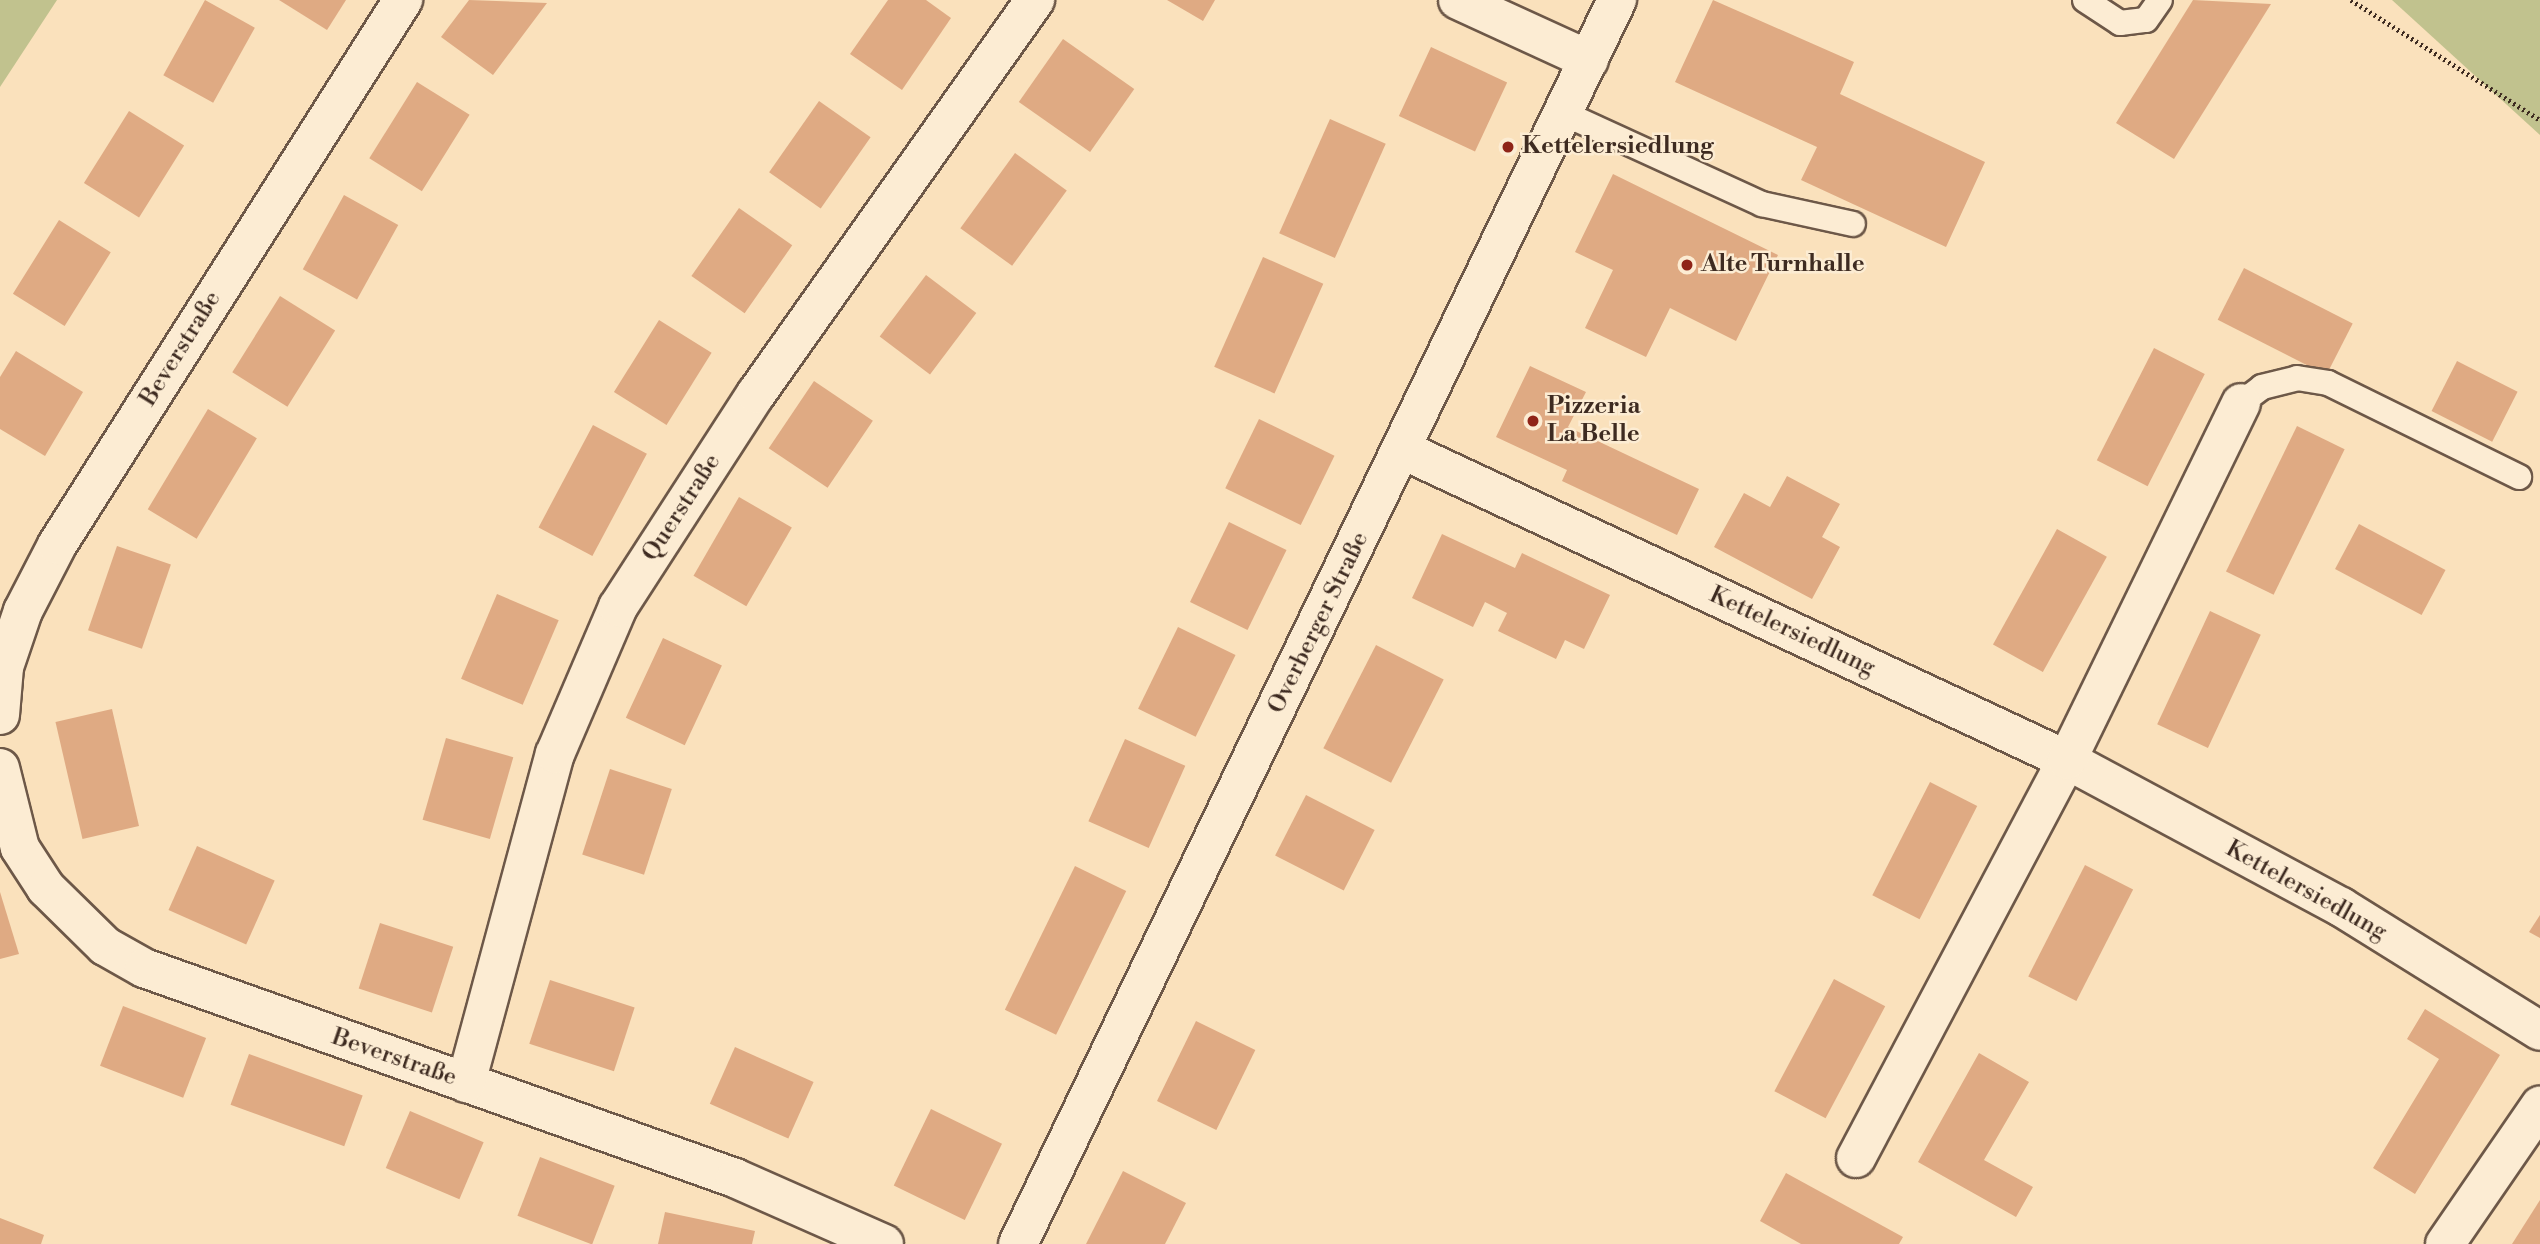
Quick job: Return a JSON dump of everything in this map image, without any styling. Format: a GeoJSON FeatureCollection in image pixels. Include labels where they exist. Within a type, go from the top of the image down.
{"type":"FeatureCollection","features":[{"type":"Feature","properties":{"kind":"street","name":"Beverstraße"},"geometry":{"type":"LineString","coordinates":[[0,715],[15,634],[57,545],[403,0]]}},
{"type":"Feature","properties":{"kind":"street","name":"Querstraße"},"geometry":{"type":"LineString","coordinates":[[466,1083],[555,754],[618,607],[756,394],[1035,0]]}},
{"type":"Feature","properties":{"kind":"street"},"geometry":{"type":"LineString","coordinates":[[1458,0],[1589,60]]}},
{"type":"Feature","properties":{"kind":"street","name":"Overberger Straße"},"geometry":{"type":"LineString","coordinates":[[1018,1244],[1617,0]]}},
{"type":"Feature","properties":{"kind":"street"},"geometry":{"type":"LineString","coordinates":[[1856,1158],[2067,760],[2242,403]]}},
{"type":"Feature","properties":{"kind":"street","name":"Kettelersiedlung"},"geometry":{"type":"LineString","coordinates":[[1402,450],[2067,760],[2341,907],[2540,1031]]}},
{"type":"Feature","properties":{"kind":"street","name":"Beverstraße"},"geometry":{"type":"LineString","coordinates":[[0,768],[10,852],[73,919],[144,968],[736,1178],[884,1244]]}},
{"type":"Feature","properties":{"kind":"street"},"geometry":{"type":"LineString","coordinates":[[2445,1244],[2540,1106]]}},
{"type":"Feature","properties":{"kind":"lane"},"geometry":{"type":"LineString","coordinates":[[2085,0],[2120,23],[2146,20],[2160,0]]}},
{"type":"Feature","properties":{"kind":"lane"},"geometry":{"type":"LineString","coordinates":[[1563,113],[1762,204],[1853,224]]}},
{"type":"Feature","properties":{"kind":"lane"},"geometry":{"type":"LineString","coordinates":[[2242,403],[2262,387],[2297,378],[2328,383],[2519,477]]}},
{"type":"Feature","properties":{"kind":"path"},"geometry":{"type":"LineString","coordinates":[[2351,0],[2540,120]]}},
{"type":"Feature","properties":{"kind":"green space"},"geometry":{"type":"Polygon","coordinates":[[[0,0],[57,0],[0,87],[0,0]]]}},
{"type":"Feature","properties":{"kind":"green space"},"geometry":{"type":"Polygon","coordinates":[[[2392,0],[2540,0],[2540,135],[2392,0]]]}},
{"type":"Feature","properties":{"kind":"building"},"geometry":{"type":"Polygon","coordinates":[[[205,0],[255,28],[213,103],[163,75],[205,0]]]}},
{"type":"Feature","properties":{"kind":"building"},"geometry":{"type":"Polygon","coordinates":[[[279,0],[346,0],[327,30],[279,0]]]}},
{"type":"Feature","properties":{"kind":"building"},"geometry":{"type":"Polygon","coordinates":[[[469,0],[547,3],[493,75],[441,37],[469,0]]]}},
{"type":"Feature","properties":{"kind":"building"},"geometry":{"type":"Polygon","coordinates":[[[888,0],[926,0],[951,18],[902,90],[850,54],[888,0]]]}},
{"type":"Feature","properties":{"kind":"building"},"geometry":{"type":"Polygon","coordinates":[[[1167,0],[1215,0],[1203,21],[1167,0]]]}},
{"type":"Feature","properties":{"kind":"building"},"geometry":{"type":"Polygon","coordinates":[[[1713,0],[1854,62],[1840,94],[1985,162],[1946,247],[1801,180],[1817,147],[1675,82],[1713,0]]]}},
{"type":"Feature","properties":{"kind":"building"},"geometry":{"type":"Polygon","coordinates":[[[2193,0],[2271,4],[2174,159],[2116,123],[2193,0]]]}},
{"type":"Feature","properties":{"kind":"building"},"geometry":{"type":"Polygon","coordinates":[[[1063,39],[1134,89],[1090,152],[1019,102],[1063,39]]]}},
{"type":"Feature","properties":{"kind":"building"},"geometry":{"type":"Polygon","coordinates":[[[1431,47],[1507,82],[1475,151],[1399,116],[1431,47]]]}},
{"type":"Feature","properties":{"kind":"building"},"geometry":{"type":"Polygon","coordinates":[[[417,82],[470,115],[422,191],[369,158],[417,82]]]}},
{"type":"Feature","properties":{"kind":"building"},"geometry":{"type":"Polygon","coordinates":[[[819,101],[871,137],[821,208],[769,172],[819,101]]]}},
{"type":"Feature","properties":{"kind":"building"},"geometry":{"type":"Polygon","coordinates":[[[129,111],[184,145],[139,218],[84,183],[129,111]]]}},
{"type":"Feature","properties":{"kind":"building"},"geometry":{"type":"Polygon","coordinates":[[[1330,119],[1386,144],[1335,258],[1279,233],[1330,119]]]}},
{"type":"Feature","properties":{"kind":"building"},"geometry":{"type":"Polygon","coordinates":[[[1015,153],[1067,191],[1012,266],[960,228],[1015,153]]]}},
{"type":"Feature","properties":{"kind":"building","name":"Alte Turnhalle"},"geometry":{"type":"Polygon","coordinates":[[[1613,174],[1778,255],[1736,341],[1670,308],[1646,357],[1585,328],[1613,270],[1575,252],[1613,174]]]}},
{"type":"Feature","properties":{"kind":"building"},"geometry":{"type":"Polygon","coordinates":[[[344,195],[398,225],[357,299],[303,269],[344,195]]]}},
{"type":"Feature","properties":{"kind":"building"},"geometry":{"type":"Polygon","coordinates":[[[739,208],[792,245],[745,313],[691,276],[739,208]]]}},
{"type":"Feature","properties":{"kind":"building"},"geometry":{"type":"Polygon","coordinates":[[[59,220],[111,252],[65,326],[13,294],[59,220]]]}},
{"type":"Feature","properties":{"kind":"building"},"geometry":{"type":"Polygon","coordinates":[[[1263,257],[1323,284],[1274,393],[1214,367],[1263,257]]]}},
{"type":"Feature","properties":{"kind":"building"},"geometry":{"type":"Polygon","coordinates":[[[2244,268],[2353,323],[2326,375],[2218,320],[2244,268]]]}},
{"type":"Feature","properties":{"kind":"building"},"geometry":{"type":"Polygon","coordinates":[[[926,275],[976,313],[930,374],[880,336],[926,275]]]}},
{"type":"Feature","properties":{"kind":"building"},"geometry":{"type":"Polygon","coordinates":[[[280,296],[335,330],[287,407],[232,372],[280,296]]]}},
{"type":"Feature","properties":{"kind":"building"},"geometry":{"type":"Polygon","coordinates":[[[659,320],[712,353],[667,425],[614,392],[659,320]]]}},
{"type":"Feature","properties":{"kind":"building"},"geometry":{"type":"Polygon","coordinates":[[[2154,348],[2205,374],[2148,486],[2097,460],[2154,348]]]}},
{"type":"Feature","properties":{"kind":"building"},"geometry":{"type":"Polygon","coordinates":[[[16,351],[83,392],[45,456],[0,429],[0,377],[16,351]]]}},
{"type":"Feature","properties":{"kind":"building"},"geometry":{"type":"Polygon","coordinates":[[[2457,361],[2518,392],[2492,442],[2432,411],[2457,361]]]}},
{"type":"Feature","properties":{"kind":"building"},"geometry":{"type":"Polygon","coordinates":[[[1530,366],[1586,392],[1568,427],[1699,489],[1677,535],[1562,481],[1567,470],[1496,437],[1530,366]]]}},
{"type":"Feature","properties":{"kind":"building"},"geometry":{"type":"Polygon","coordinates":[[[814,381],[873,421],[828,488],[769,448],[814,381]]]}},
{"type":"Feature","properties":{"kind":"building"},"geometry":{"type":"Polygon","coordinates":[[[208,409],[257,438],[197,539],[148,509],[208,409]]]}},
{"type":"Feature","properties":{"kind":"building"},"geometry":{"type":"Polygon","coordinates":[[[1259,419],[1334,456],[1301,525],[1225,488],[1259,419]]]}},
{"type":"Feature","properties":{"kind":"building"},"geometry":{"type":"Polygon","coordinates":[[[593,425],[647,454],[592,556],[539,527],[593,425]]]}},
{"type":"Feature","properties":{"kind":"building"},"geometry":{"type":"Polygon","coordinates":[[[2297,426],[2345,449],[2274,595],[2226,572],[2297,426]]]}},
{"type":"Feature","properties":{"kind":"building"},"geometry":{"type":"Polygon","coordinates":[[[1787,476],[1840,504],[1822,537],[1840,547],[1812,599],[1714,547],[1744,493],[1770,507],[1787,476]]]}},
{"type":"Feature","properties":{"kind":"building"},"geometry":{"type":"Polygon","coordinates":[[[739,497],[792,528],[746,606],[694,576],[739,497]]]}},
{"type":"Feature","properties":{"kind":"building"},"geometry":{"type":"Polygon","coordinates":[[[1229,522],[1287,550],[1248,630],[1190,602],[1229,522]]]}},
{"type":"Feature","properties":{"kind":"building"},"geometry":{"type":"Polygon","coordinates":[[[2359,524],[2446,570],[2422,615],[2335,569],[2359,524]]]}},
{"type":"Feature","properties":{"kind":"building"},"geometry":{"type":"Polygon","coordinates":[[[2057,529],[2107,557],[2043,672],[1993,644],[2057,529]]]}},
{"type":"Feature","properties":{"kind":"building"},"geometry":{"type":"Polygon","coordinates":[[[1442,534],[1515,568],[1522,553],[1610,595],[1584,649],[1565,640],[1556,659],[1498,631],[1507,613],[1485,602],[1473,627],[1412,598],[1442,534]]]}},
{"type":"Feature","properties":{"kind":"building"},"geometry":{"type":"Polygon","coordinates":[[[117,546],[171,565],[142,649],[88,630],[117,546]]]}},
{"type":"Feature","properties":{"kind":"building"},"geometry":{"type":"Polygon","coordinates":[[[497,594],[559,620],[523,705],[461,679],[497,594]]]}},
{"type":"Feature","properties":{"kind":"building"},"geometry":{"type":"Polygon","coordinates":[[[2210,611],[2261,635],[2208,748],[2157,724],[2210,611]]]}},
{"type":"Feature","properties":{"kind":"building"},"geometry":{"type":"Polygon","coordinates":[[[1178,627],[1236,655],[1196,737],[1138,709],[1178,627]]]}},
{"type":"Feature","properties":{"kind":"building"},"geometry":{"type":"Polygon","coordinates":[[[663,638],[722,665],[685,745],[626,718],[663,638]]]}},
{"type":"Feature","properties":{"kind":"building"},"geometry":{"type":"Polygon","coordinates":[[[1376,645],[1444,680],[1391,783],[1323,748],[1376,645]]]}},
{"type":"Feature","properties":{"kind":"building"},"geometry":{"type":"Polygon","coordinates":[[[112,709],[139,826],[82,839],[55,722],[112,709]]]}},
{"type":"Feature","properties":{"kind":"building"},"geometry":{"type":"Polygon","coordinates":[[[446,738],[513,757],[490,839],[423,820],[446,738]]]}},
{"type":"Feature","properties":{"kind":"building"},"geometry":{"type":"Polygon","coordinates":[[[1125,739],[1185,766],[1149,848],[1088,821],[1125,739]]]}},
{"type":"Feature","properties":{"kind":"building"},"geometry":{"type":"Polygon","coordinates":[[[610,769],[672,789],[644,875],[582,855],[610,769]]]}},
{"type":"Feature","properties":{"kind":"building"},"geometry":{"type":"Polygon","coordinates":[[[1930,782],[1977,806],[1920,919],[1872,895],[1930,782]]]}},
{"type":"Feature","properties":{"kind":"building"},"geometry":{"type":"Polygon","coordinates":[[[1306,795],[1375,830],[1344,891],[1275,856],[1306,795]]]}},
{"type":"Feature","properties":{"kind":"building"},"geometry":{"type":"Polygon","coordinates":[[[197,846],[275,881],[246,945],[169,910],[197,846]]]}},
{"type":"Feature","properties":{"kind":"building"},"geometry":{"type":"Polygon","coordinates":[[[2085,865],[2133,890],[2076,1001],[2028,976],[2085,865]]]}},
{"type":"Feature","properties":{"kind":"building"},"geometry":{"type":"Polygon","coordinates":[[[1075,866],[1126,891],[1056,1035],[1005,1010],[1075,866]]]}},
{"type":"Feature","properties":{"kind":"building"},"geometry":{"type":"Polygon","coordinates":[[[0,892],[19,954],[0,959],[0,892]]]}},
{"type":"Feature","properties":{"kind":"building"},"geometry":{"type":"Polygon","coordinates":[[[2540,915],[2540,938],[2529,932],[2540,915]]]}},
{"type":"Feature","properties":{"kind":"building"},"geometry":{"type":"Polygon","coordinates":[[[380,923],[453,947],[432,1012],[359,989],[380,923]]]}},
{"type":"Feature","properties":{"kind":"building"},"geometry":{"type":"Polygon","coordinates":[[[1834,979],[1885,1006],[1826,1118],[1774,1091],[1834,979]]]}},
{"type":"Feature","properties":{"kind":"building"},"geometry":{"type":"Polygon","coordinates":[[[550,980],[635,1008],[614,1071],[529,1044],[550,980]]]}},
{"type":"Feature","properties":{"kind":"building"},"geometry":{"type":"Polygon","coordinates":[[[123,1006],[206,1038],[183,1098],[100,1066],[123,1006]]]}},
{"type":"Feature","properties":{"kind":"building"},"geometry":{"type":"Polygon","coordinates":[[[2425,1009],[2500,1055],[2415,1194],[2373,1168],[2439,1059],[2407,1039],[2425,1009]]]}},
{"type":"Feature","properties":{"kind":"building"},"geometry":{"type":"Polygon","coordinates":[[[1196,1021],[1255,1050],[1216,1130],[1157,1101],[1196,1021]]]}},
{"type":"Feature","properties":{"kind":"building"},"geometry":{"type":"Polygon","coordinates":[[[735,1047],[814,1082],[788,1139],[710,1104],[735,1047]]]}},
{"type":"Feature","properties":{"kind":"building"},"geometry":{"type":"Polygon","coordinates":[[[1979,1053],[2029,1082],[1984,1160],[2033,1187],[2016,1217],[1918,1162],[1979,1053]]]}},
{"type":"Feature","properties":{"kind":"building"},"geometry":{"type":"Polygon","coordinates":[[[249,1054],[363,1095],[344,1146],[231,1105],[249,1054]]]}},
{"type":"Feature","properties":{"kind":"building"},"geometry":{"type":"Polygon","coordinates":[[[931,1109],[1002,1144],[965,1220],[894,1185],[931,1109]]]}},
{"type":"Feature","properties":{"kind":"building"},"geometry":{"type":"Polygon","coordinates":[[[410,1111],[484,1142],[459,1199],[386,1168],[410,1111]]]}},
{"type":"Feature","properties":{"kind":"building"},"geometry":{"type":"Polygon","coordinates":[[[540,1157],[615,1186],[592,1244],[517,1216],[540,1157]]]}},
{"type":"Feature","properties":{"kind":"building"},"geometry":{"type":"Polygon","coordinates":[[[1123,1171],[1186,1203],[1165,1244],[1086,1244],[1123,1171]]]}},
{"type":"Feature","properties":{"kind":"building"},"geometry":{"type":"Polygon","coordinates":[[[1786,1173],[1903,1237],[1899,1244],[1801,1244],[1760,1221],[1786,1173]]]}},
{"type":"Feature","properties":{"kind":"building"},"geometry":{"type":"Polygon","coordinates":[[[2540,1200],[2540,1244],[2512,1244],[2540,1200]]]}},
{"type":"Feature","properties":{"kind":"building"},"geometry":{"type":"Polygon","coordinates":[[[665,1212],[755,1231],[752,1244],[658,1244],[665,1212]]]}},
{"type":"Feature","properties":{"kind":"building"},"geometry":{"type":"Polygon","coordinates":[[[0,1218],[44,1235],[41,1244],[0,1244],[0,1218]]]}},
{"type":"Feature","properties":{"kind":"place","name":"Kettelersiedlung"},"geometry":{"type":"Point","coordinates":[1508,147]}},
{"type":"Feature","properties":{"kind":"place","name":"Alte Turnhalle"},"geometry":{"type":"Point","coordinates":[1687,265]}},
{"type":"Feature","properties":{"kind":"place","name":"Pizzeria La Belle"},"geometry":{"type":"Point","coordinates":[1533,421]}}]}
